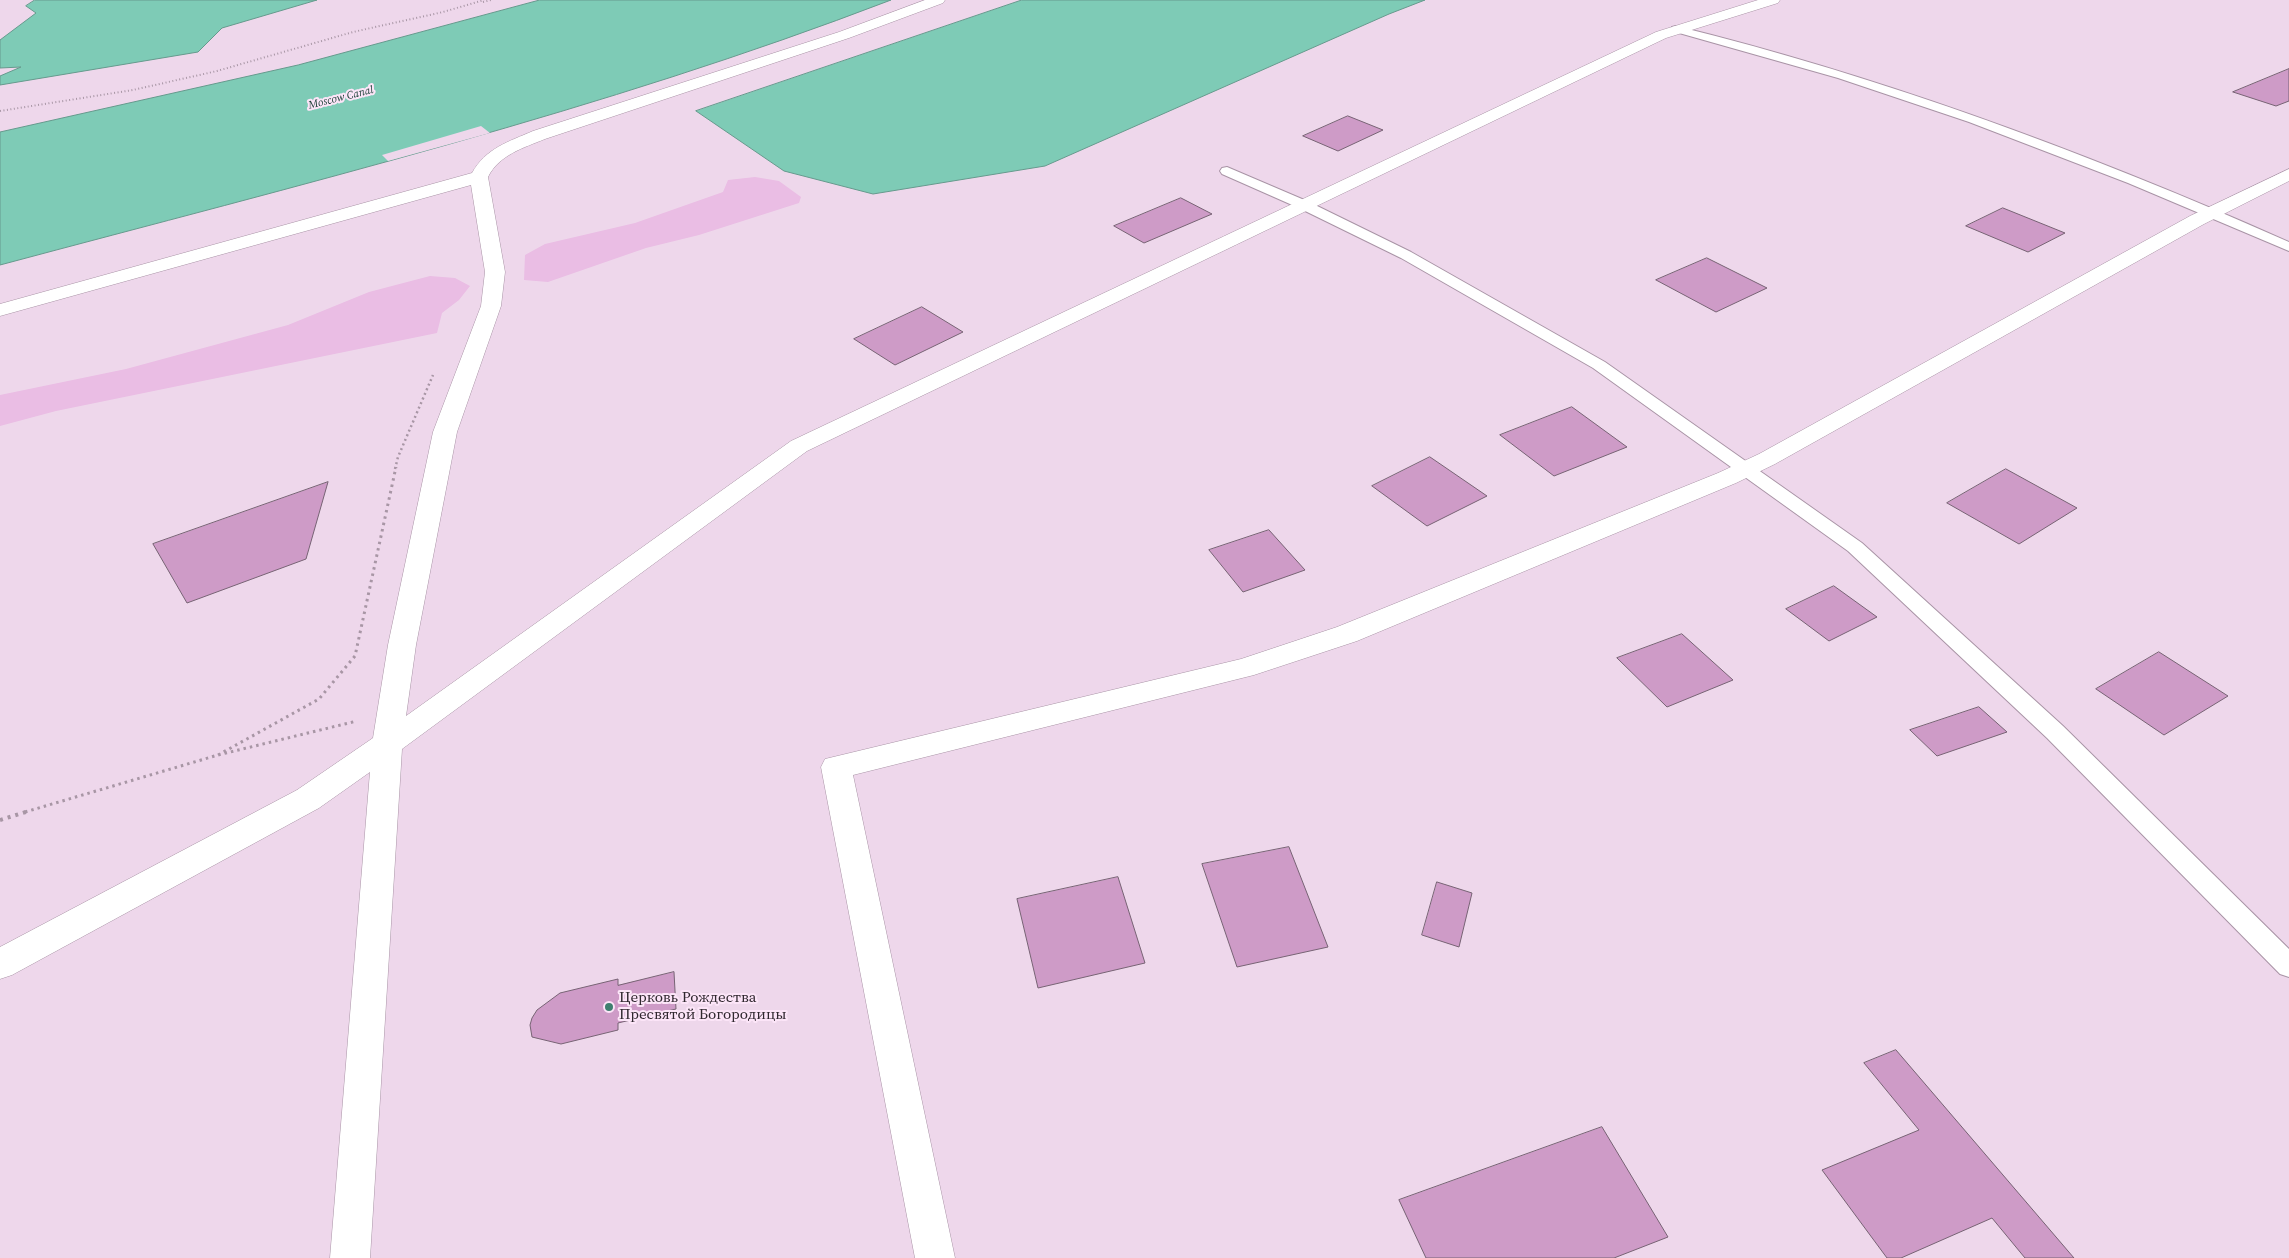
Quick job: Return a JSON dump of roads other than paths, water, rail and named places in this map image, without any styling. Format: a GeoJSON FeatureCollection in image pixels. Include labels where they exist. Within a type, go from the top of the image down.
{"type":"FeatureCollection","features":[{"type":"Feature","properties":{"kind":"street"},"geometry":{"type":"LineString","coordinates":[[350,1258],[390,729],[402,646],[445,432],[491,306],[495,272],[479,177],[487,162],[505,150],[539,136],[834,38],[938,0]]}},
{"type":"Feature","properties":{"kind":"street"},"geometry":{"type":"LineString","coordinates":[[0,964],[308,799],[390,729],[799,446],[1676,29],[1773,0]]}},
{"type":"Feature","properties":{"kind":"street"},"geometry":{"type":"LineString","coordinates":[[935,1258],[836,768],[1244,668],[1347,634],[1746,469],[2211,212],[2289,174]]}},
{"type":"Feature","properties":{"kind":"street"},"geometry":{"type":"LineString","coordinates":[[0,310],[479,177]]}},
{"type":"Feature","properties":{"kind":"lane"},"geometry":{"type":"LineString","coordinates":[[1676,29],[1863,83],[1944,109],[2070,154],[2211,212],[2289,247]]}},
{"type":"Feature","properties":{"kind":"lane"},"geometry":{"type":"LineString","coordinates":[[1227,171],[1304,205],[1406,255],[1599,365],[1862,554],[2055,732],[2289,966]]}},
{"type":"Feature","properties":{"kind":"water"},"geometry":{"type":"Polygon","coordinates":[[[35,0],[317,0],[222,28],[198,52],[0,85],[0,76],[21,67],[0,68],[0,40],[36,13],[26,6],[35,0]]]}},
{"type":"Feature","properties":{"kind":"water","name":"Moscow Canal"},"geometry":{"type":"Polygon","coordinates":[[[540,0],[891,0],[782,40],[561,112],[337,175],[0,265],[0,132],[298,65],[540,0]]]}},
{"type":"Feature","properties":{"kind":"water"},"geometry":{"type":"Polygon","coordinates":[[[1022,0],[1425,0],[1389,14],[1045,166],[873,194],[784,171],[696,111],[1022,0]]]}},
{"type":"Feature","properties":{"kind":"place","name":"Церковь Рождества Пресвятой Богородицы"},"geometry":{"type":"Point","coordinates":[609,1007]}}]}
